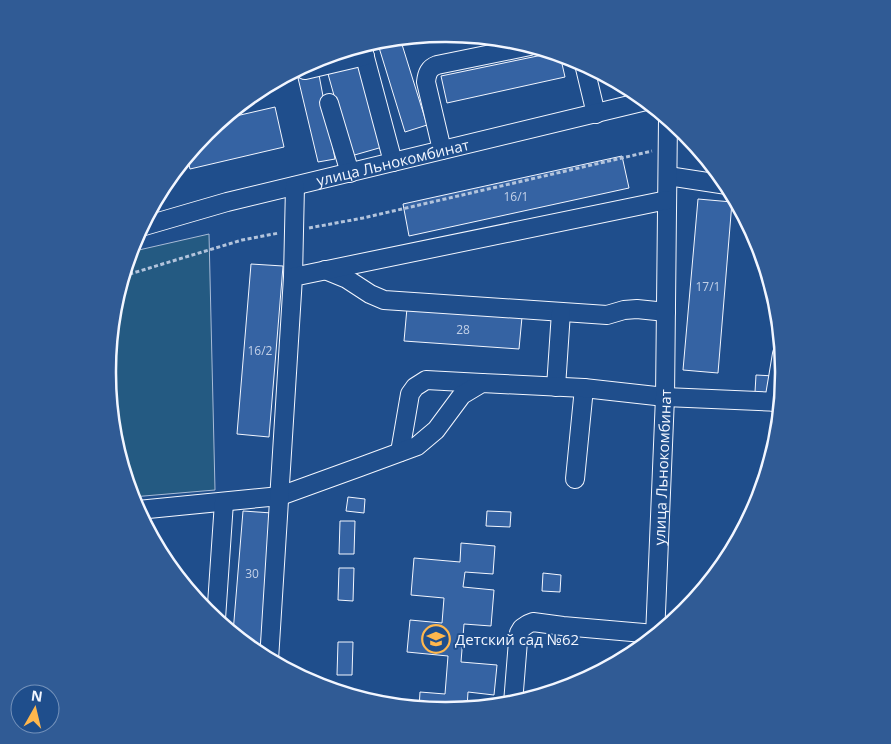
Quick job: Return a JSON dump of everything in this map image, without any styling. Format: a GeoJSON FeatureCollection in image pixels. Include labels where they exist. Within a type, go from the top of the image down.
{"type":"FeatureCollection","features":[{"type":"Feature","properties":{"kind":"street"},"geometry":{"type":"LineString","coordinates":[[442,150],[426,82],[430,69],[437,65],[512,50]]}},
{"type":"Feature","properties":{"kind":"street"},"geometry":{"type":"LineString","coordinates":[[364,53],[393,162]]}},
{"type":"Feature","properties":{"kind":"street"},"geometry":{"type":"LineString","coordinates":[[586,74],[596,114]]}},
{"type":"Feature","properties":{"kind":"street"},"geometry":{"type":"LineString","coordinates":[[329,103],[350,172]]}},
{"type":"Feature","properties":{"kind":"street","name":"улица Льнокомбинат"},"geometry":{"type":"LineString","coordinates":[[151,224],[226,202],[636,104]]}},
{"type":"Feature","properties":{"kind":"street","name":"улица Льнокомбинат"},"geometry":{"type":"LineString","coordinates":[[655,626],[665,397],[668,129]]}},
{"type":"Feature","properties":{"kind":"street"},"geometry":{"type":"LineString","coordinates":[[668,176],[715,183]]}},
{"type":"Feature","properties":{"kind":"street"},"geometry":{"type":"LineString","coordinates":[[270,650],[293,277],[295,186]]}},
{"type":"Feature","properties":{"kind":"street"},"geometry":{"type":"LineString","coordinates":[[293,277],[668,200]]}},
{"type":"Feature","properties":{"kind":"street"},"geometry":{"type":"LineString","coordinates":[[325,270],[347,279],[370,294],[384,300],[606,315],[637,309],[666,312]]}},
{"type":"Feature","properties":{"kind":"street"},"geometry":{"type":"LineString","coordinates":[[556,387],[561,312]]}},
{"type":"Feature","properties":{"kind":"street"},"geometry":{"type":"LineString","coordinates":[[400,452],[410,394],[415,387],[426,380],[584,388],[665,397],[773,402]]}},
{"type":"Feature","properties":{"kind":"street"},"geometry":{"type":"LineString","coordinates":[[146,509],[280,496],[417,446],[436,430],[462,395],[482,383]]}},
{"type":"Feature","properties":{"kind":"street"},"geometry":{"type":"LineString","coordinates":[[576,479],[584,388]]}},
{"type":"Feature","properties":{"kind":"street"},"geometry":{"type":"LineString","coordinates":[[217,609],[224,502]]}},
{"type":"Feature","properties":{"kind":"street"},"geometry":{"type":"LineString","coordinates":[[515,694],[518,641],[522,628],[528,624],[534,622],[645,634]]}},
{"type":"Feature","properties":{"kind":"path"},"geometry":{"type":"LineString","coordinates":[[131,274],[242,240],[363,218],[668,147]]}},
{"type":"Feature","properties":{"kind":"shaded area"},"geometry":{"type":"Polygon","coordinates":[[[209,234],[215,490],[140,496],[133,478],[122,436],[116,372],[122,308],[133,266],[139,250],[209,234]]]}},
{"type":"Feature","properties":{"kind":"building"},"geometry":{"type":"Polygon","coordinates":[[[402,45],[427,125],[405,132],[380,49],[402,45]]]}},
{"type":"Feature","properties":{"kind":"building"},"geometry":{"type":"Polygon","coordinates":[[[538,56],[562,64],[565,77],[447,103],[441,76],[538,56]]]}},
{"type":"Feature","properties":{"kind":"building"},"geometry":{"type":"Polygon","coordinates":[[[356,66],[365,71],[386,146],[351,156],[328,74],[356,66]]]}},
{"type":"Feature","properties":{"kind":"building"},"geometry":{"type":"Polygon","coordinates":[[[319,75],[335,159],[318,162],[298,78],[319,75]]]}},
{"type":"Feature","properties":{"kind":"building"},"geometry":{"type":"Polygon","coordinates":[[[275,107],[284,147],[190,169],[189,165],[198,155],[228,124],[240,115],[275,107]]]}},
{"type":"Feature","properties":{"kind":"building"},"geometry":{"type":"Polygon","coordinates":[[[622,156],[629,188],[409,236],[403,204],[622,156]]]}},
{"type":"Feature","properties":{"kind":"building"},"geometry":{"type":"Polygon","coordinates":[[[698,199],[727,202],[732,208],[718,373],[683,370],[698,199]]]}},
{"type":"Feature","properties":{"kind":"building"},"geometry":{"type":"Polygon","coordinates":[[[251,264],[283,266],[269,437],[237,434],[251,264]]]}},
{"type":"Feature","properties":{"kind":"building"},"geometry":{"type":"Polygon","coordinates":[[[407,308],[522,317],[519,349],[404,341],[407,308]]]}},
{"type":"Feature","properties":{"kind":"building"},"geometry":{"type":"Polygon","coordinates":[[[756,375],[774,376],[773,393],[755,392],[756,375]]]}},
{"type":"Feature","properties":{"kind":"building"},"geometry":{"type":"Polygon","coordinates":[[[348,497],[365,499],[364,513],[346,511],[348,497]]]}},
{"type":"Feature","properties":{"kind":"building"},"geometry":{"type":"Polygon","coordinates":[[[243,511],[272,513],[261,645],[234,624],[243,511]]]}},
{"type":"Feature","properties":{"kind":"building"},"geometry":{"type":"Polygon","coordinates":[[[487,511],[511,512],[510,527],[486,526],[487,511]]]}},
{"type":"Feature","properties":{"kind":"building"},"geometry":{"type":"Polygon","coordinates":[[[340,521],[355,521],[354,554],[339,554],[340,521]]]}},
{"type":"Feature","properties":{"kind":"building","name":"Детский сад №62"},"geometry":{"type":"Polygon","coordinates":[[[461,543],[495,546],[493,574],[465,572],[463,587],[494,590],[491,626],[464,624],[461,662],[497,665],[494,695],[468,692],[467,701],[419,701],[420,692],[445,694],[448,656],[407,652],[410,620],[442,623],[444,598],[411,595],[414,558],[460,562],[461,543]]]}},
{"type":"Feature","properties":{"kind":"building"},"geometry":{"type":"Polygon","coordinates":[[[339,568],[354,568],[353,601],[338,600],[339,568]]]}},
{"type":"Feature","properties":{"kind":"building"},"geometry":{"type":"Polygon","coordinates":[[[543,573],[561,575],[560,592],[542,591],[543,573]]]}},
{"type":"Feature","properties":{"kind":"building"},"geometry":{"type":"Polygon","coordinates":[[[338,642],[353,642],[352,675],[337,675],[338,642]]]}},
{"type":"Feature","properties":{"kind":"place","name":"Детский сад №62"},"geometry":{"type":"Point","coordinates":[436,639]}}]}
